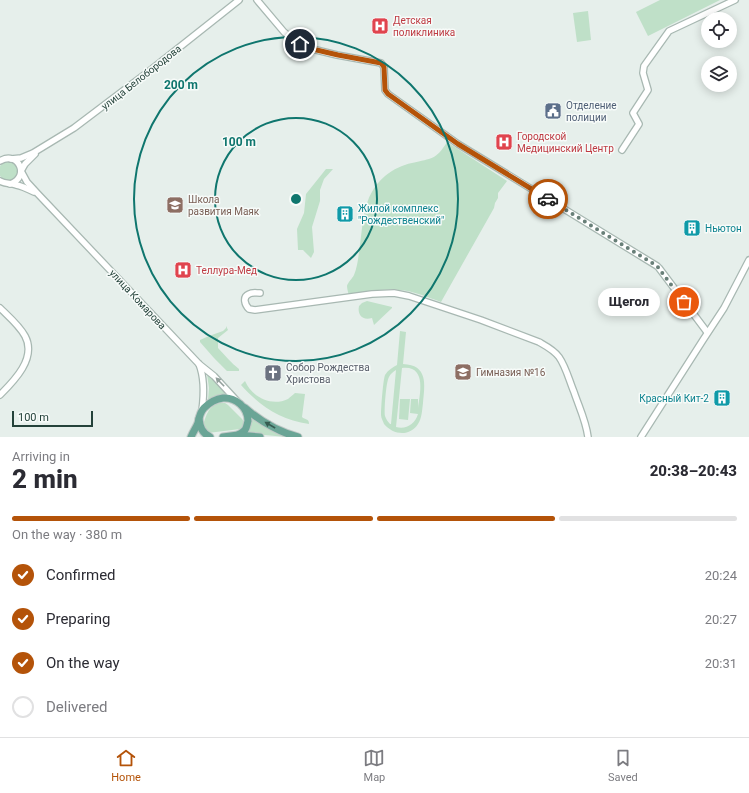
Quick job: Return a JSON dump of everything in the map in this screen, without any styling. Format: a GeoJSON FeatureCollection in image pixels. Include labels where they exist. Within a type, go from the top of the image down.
{"type":"FeatureCollection","features":[{"type":"Feature","properties":{"kind":"main road"},"geometry":{"type":"LineString","coordinates":[[191,437],[202,410],[211,402],[222,398],[231,399],[270,425],[298,437]]}},
{"type":"Feature","properties":{"kind":"main road"},"geometry":{"type":"LineString","coordinates":[[238,435],[246,428],[248,418],[244,408]]}},
{"type":"Feature","properties":{"kind":"main road"},"geometry":{"type":"LineString","coordinates":[[199,418],[203,431],[210,437]]}},
{"type":"Feature","properties":{"kind":"main road"},"geometry":{"type":"LineString","coordinates":[[223,437],[238,435],[260,437]]}},
{"type":"Feature","properties":{"kind":"street","name":"улица Белобородова"},"geometry":{"type":"LineString","coordinates":[[9,159],[21,158],[40,150],[74,128],[102,108],[239,0]]}},
{"type":"Feature","properties":{"kind":"street"},"geometry":{"type":"LineString","coordinates":[[257,0],[284,32],[304,47],[381,63],[384,67],[385,90],[388,94],[469,151],[657,266],[707,332]]}},
{"type":"Feature","properties":{"kind":"street"},"geometry":{"type":"LineString","coordinates":[[622,150],[639,124],[633,113],[648,90],[643,73],[644,66],[669,31],[735,0]]}},
{"type":"Feature","properties":{"kind":"street","name":"улица Белобородова"},"geometry":{"type":"LineString","coordinates":[[10,184],[18,179],[25,164],[40,150]]}},
{"type":"Feature","properties":{"kind":"street"},"geometry":{"type":"LineString","coordinates":[[0,157],[9,159]]}},
{"type":"Feature","properties":{"kind":"street"},"geometry":{"type":"LineString","coordinates":[[0,161],[9,159]]}},
{"type":"Feature","properties":{"kind":"street","name":"улица Комарова"},"geometry":{"type":"LineString","coordinates":[[9,159],[14,160],[19,165],[27,182],[38,194],[199,364],[214,376],[238,403]]}},
{"type":"Feature","properties":{"kind":"street","name":"улица Комарова"},"geometry":{"type":"LineString","coordinates":[[1,182],[26,188],[38,194]]}},
{"type":"Feature","properties":{"kind":"street"},"geometry":{"type":"LineString","coordinates":[[641,437],[707,332],[724,308],[749,260]]}},
{"type":"Feature","properties":{"kind":"street"},"geometry":{"type":"LineString","coordinates":[[260,293],[250,293],[246,296],[246,304],[249,309],[255,310],[372,294],[402,294],[481,320],[539,342],[556,353],[560,358],[585,424],[588,437]]}},
{"type":"Feature","properties":{"kind":"street"},"geometry":{"type":"LineString","coordinates":[[0,308],[22,332],[28,347],[26,361],[20,373],[0,395]]}},
{"type":"Feature","properties":{"kind":"street"},"geometry":{"type":"LineString","coordinates":[[199,364],[204,383],[202,410]]}},
{"type":"Feature","properties":{"kind":"green space"},"geometry":{"type":"Polygon","coordinates":[[[660,0],[720,0],[648,36],[636,12],[660,0]]]}},
{"type":"Feature","properties":{"kind":"green space"},"geometry":{"type":"Polygon","coordinates":[[[588,11],[591,40],[577,42],[573,13],[588,11]]]}},
{"type":"Feature","properties":{"kind":"green space"},"geometry":{"type":"Polygon","coordinates":[[[447,142],[507,181],[498,193],[498,198],[494,208],[441,302],[415,293],[399,290],[380,290],[349,295],[347,286],[356,270],[365,211],[377,184],[385,176],[398,168],[433,157],[440,152],[447,142]]]}},
{"type":"Feature","properties":{"kind":"green space"},"geometry":{"type":"Polygon","coordinates":[[[9,161],[16,164],[19,171],[16,178],[9,181],[2,178],[-1,171],[2,164],[9,161]]]}},
{"type":"Feature","properties":{"kind":"green space"},"geometry":{"type":"Polygon","coordinates":[[[326,169],[333,169],[324,179],[320,190],[320,201],[312,227],[314,252],[311,258],[303,250],[298,250],[297,229],[304,213],[306,194],[326,169]]]}},
{"type":"Feature","properties":{"kind":"green space"},"geometry":{"type":"Polygon","coordinates":[[[367,301],[392,308],[374,325],[372,318],[363,318],[359,312],[359,306],[367,301]]]}},
{"type":"Feature","properties":{"kind":"green space"},"geometry":{"type":"Polygon","coordinates":[[[226,326],[228,330],[218,338],[218,348],[239,369],[239,371],[227,371],[200,342],[200,340],[223,331],[226,326]]]}},
{"type":"Feature","properties":{"kind":"green space"},"geometry":{"type":"Polygon","coordinates":[[[400,331],[406,332],[403,364],[411,365],[421,372],[424,389],[422,414],[419,422],[415,428],[406,433],[397,432],[388,428],[384,424],[381,416],[385,375],[389,370],[397,365],[400,331]],[[402,368],[396,427],[400,428],[407,427],[417,418],[418,414],[410,413],[411,399],[418,399],[418,408],[420,395],[419,376],[410,368],[402,368]],[[396,370],[389,376],[386,390],[385,416],[390,424],[391,424],[396,370]]]}},
{"type":"Feature","properties":{"kind":"green space"},"geometry":{"type":"Polygon","coordinates":[[[207,374],[227,395],[215,396],[208,400],[209,388],[207,374]]]}},
{"type":"Feature","properties":{"kind":"green space"},"geometry":{"type":"Polygon","coordinates":[[[245,381],[252,392],[269,401],[282,401],[288,399],[295,393],[305,394],[302,417],[308,420],[309,424],[289,419],[263,406],[241,385],[245,381]]]}},
{"type":"Feature","properties":{"kind":"green space"},"geometry":{"type":"Polygon","coordinates":[[[400,399],[410,399],[408,420],[399,419],[400,399]]]}},
{"type":"Feature","properties":{"kind":"green space"},"geometry":{"type":"Polygon","coordinates":[[[220,403],[225,403],[228,405],[242,419],[244,422],[242,428],[208,433],[203,425],[205,418],[208,411],[213,406],[220,403]]]}},
{"type":"Feature","properties":{"kind":"green space"},"geometry":{"type":"Polygon","coordinates":[[[250,418],[286,436],[286,437],[245,433],[250,418]]]}},
{"type":"Feature","properties":{"kind":"way so far"},"geometry":{"type":"LineString","coordinates":[[548,199],[660,268],[684,302]]}},
{"type":"Feature","properties":{"kind":"place","name":"Детская поликлиника"},"geometry":{"type":"Point","coordinates":[380,26]}},
{"type":"Feature","properties":{"kind":"place","name":"Отделение полиции"},"geometry":{"type":"Point","coordinates":[553,111]}},
{"type":"Feature","properties":{"kind":"place","name":"Городской Медицинский Центр"},"geometry":{"type":"Point","coordinates":[504,142]}},
{"type":"Feature","properties":{"kind":"place","name":"Школа развития Маяк"},"geometry":{"type":"Point","coordinates":[175,205]}},
{"type":"Feature","properties":{"kind":"place","name":"Жилой комплекс \"Рождественский\""},"geometry":{"type":"Point","coordinates":[345,214]}},
{"type":"Feature","properties":{"kind":"place","name":"Ньютон"},"geometry":{"type":"Point","coordinates":[692,228]}},
{"type":"Feature","properties":{"kind":"place","name":"Теллура-Мед"},"geometry":{"type":"Point","coordinates":[183,270]}},
{"type":"Feature","properties":{"kind":"place","name":"Щегол"},"geometry":{"type":"Point","coordinates":[684,302]}},
{"type":"Feature","properties":{"kind":"place","name":"Гимназия №16"},"geometry":{"type":"Point","coordinates":[463,372]}},
{"type":"Feature","properties":{"kind":"place","name":"Собор Рождества Христова"},"geometry":{"type":"Point","coordinates":[273,373]}},
{"type":"Feature","properties":{"kind":"place","name":"Красный Кит-2"},"geometry":{"type":"Point","coordinates":[722,398]}},
{"type":"Feature","properties":{"kind":"route"},"geometry":{"type":"LineString","coordinates":[[300,44],[308,48],[381,63],[384,67],[385,73],[385,90],[388,94],[458,144],[548,199]]}}]}
